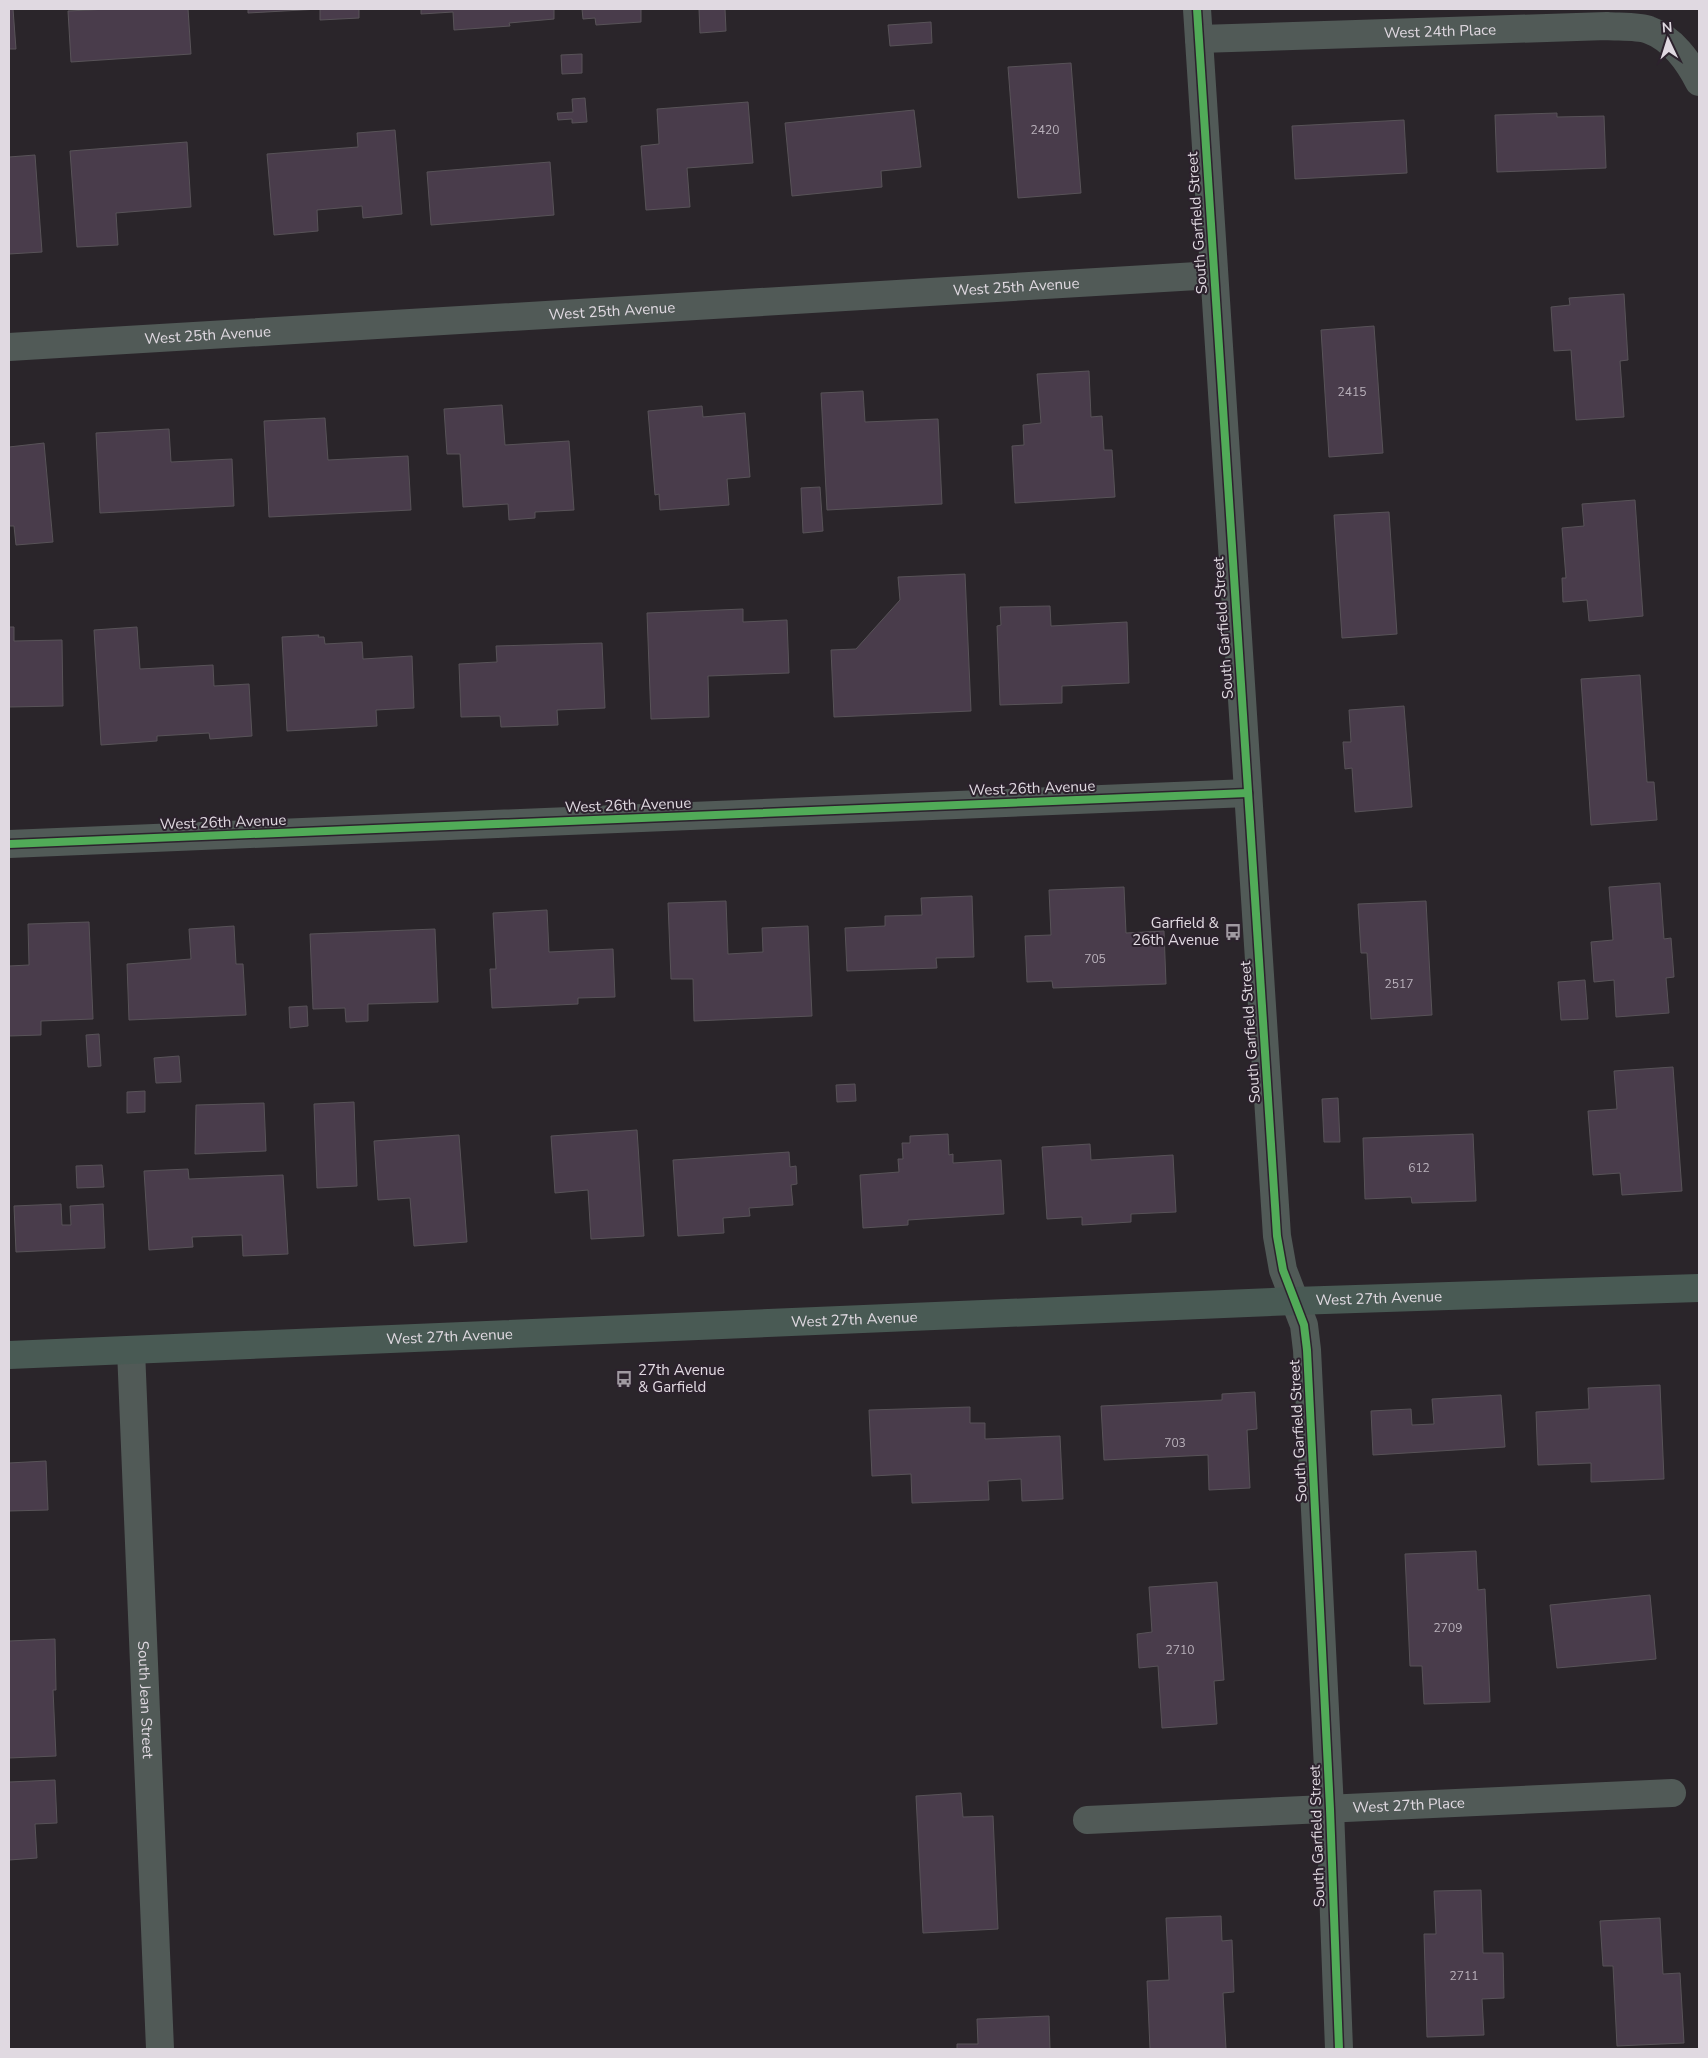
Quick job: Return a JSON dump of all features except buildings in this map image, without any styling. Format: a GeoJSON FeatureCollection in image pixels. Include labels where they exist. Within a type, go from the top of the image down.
{"type":"FeatureCollection","features":[{"type":"Feature","properties":{"kind":"main road","name":"West 27th Avenue"},"geometry":{"type":"LineString","coordinates":[[9,1354],[1294,1301],[1699,1288]]}},
{"type":"Feature","properties":{"kind":"street","name":"South Garfield Street"},"geometry":{"type":"LineString","coordinates":[[1197,9],[1277,1236],[1283,1270],[1304,1325],[1307,1350],[1330,1810],[1339,2049]]}},
{"type":"Feature","properties":{"kind":"street","name":"West 24th Place"},"geometry":{"type":"LineString","coordinates":[[1199,39],[1607,26],[1649,30],[1676,48],[1692,68],[1699,82]]}},
{"type":"Feature","properties":{"kind":"street","name":"West 25th Avenue"},"geometry":{"type":"LineString","coordinates":[[9,347],[1214,275]]}},
{"type":"Feature","properties":{"kind":"street","name":"West 26th Avenue"},"geometry":{"type":"LineString","coordinates":[[9,844],[1248,793]]}},
{"type":"Feature","properties":{"kind":"street","name":"South Jean Street"},"geometry":{"type":"LineString","coordinates":[[131,1350],[160,2049]]}},
{"type":"Feature","properties":{"kind":"street","name":"West 27th Place"},"geometry":{"type":"LineString","coordinates":[[1087,1820],[1672,1793]]}},
{"type":"Feature","properties":{"kind":"cycle path"},"geometry":{"type":"LineString","coordinates":[[1197,9],[1277,1236],[1283,1270],[1304,1325],[1307,1350],[1330,1809],[1339,2049]]}},
{"type":"Feature","properties":{"kind":"cycle path"},"geometry":{"type":"LineString","coordinates":[[9,844],[1248,793]]}},
{"type":"Feature","properties":{"kind":"place","name":"Garfield & 26th Avenue"},"geometry":{"type":"Point","coordinates":[1233,932]}},
{"type":"Feature","properties":{"kind":"place","name":"27th Avenue & Garfield"},"geometry":{"type":"Point","coordinates":[624,1379]}}]}
